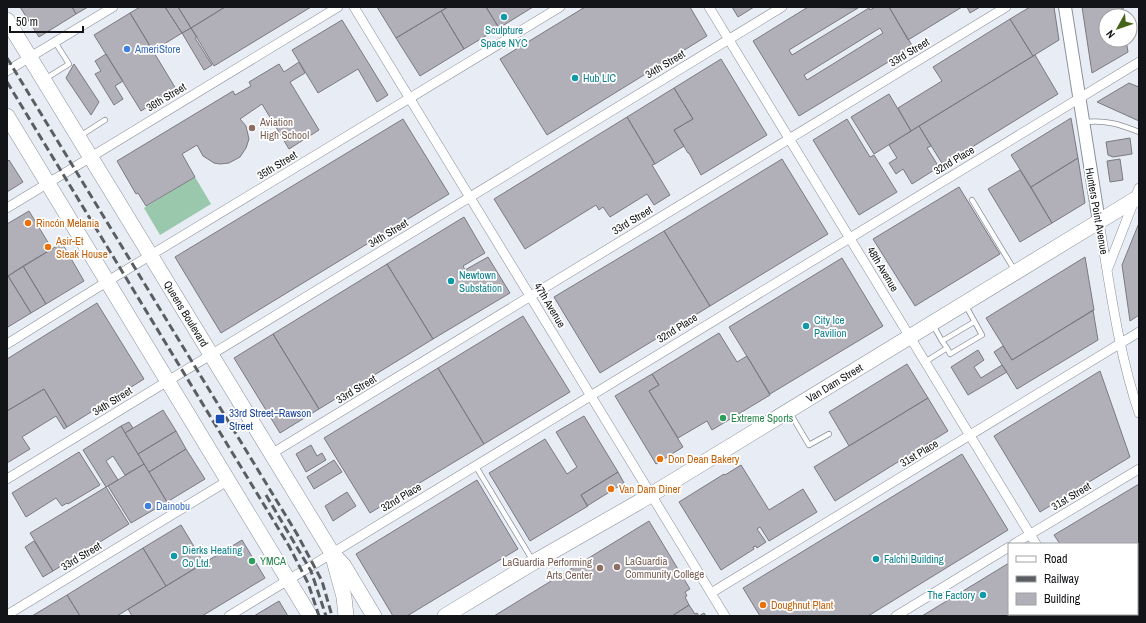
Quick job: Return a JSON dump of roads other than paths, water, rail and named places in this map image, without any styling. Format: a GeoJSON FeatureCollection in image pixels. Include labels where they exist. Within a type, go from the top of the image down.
{"type":"FeatureCollection","features":[{"type":"Feature","properties":{"kind":"main road","name":"Queens Boulevard"},"geometry":{"type":"LineString","coordinates":[[7,20],[332,553],[344,597],[346,616]]}},
{"type":"Feature","properties":{"kind":"main road"},"geometry":{"type":"LineString","coordinates":[[7,116],[310,614]]}},
{"type":"Feature","properties":{"kind":"main road","name":"Van Dam Street"},"geometry":{"type":"LineString","coordinates":[[446,616],[534,562],[651,494],[1099,222],[1137,195]]}},
{"type":"Feature","properties":{"kind":"main road"},"geometry":{"type":"LineString","coordinates":[[332,553],[344,566],[374,616]]}},
{"type":"Feature","properties":{"kind":"street"},"geometry":{"type":"LineString","coordinates":[[7,71],[113,7]]}},
{"type":"Feature","properties":{"kind":"street","name":"36th Street"},"geometry":{"type":"LineString","coordinates":[[7,208],[338,7]]}},
{"type":"Feature","properties":{"kind":"street","name":"47th Avenue"},"geometry":{"type":"LineString","coordinates":[[354,7],[725,616]]}},
{"type":"Feature","properties":{"kind":"street","name":"35th Street"},"geometry":{"type":"LineString","coordinates":[[7,344],[108,281],[560,7]]}},
{"type":"Feature","properties":{"kind":"street","name":"48th Avenue"},"geometry":{"type":"LineString","coordinates":[[709,7],[1035,543]]}},
{"type":"Feature","properties":{"kind":"street","name":"34th Street"},"geometry":{"type":"LineString","coordinates":[[7,479],[782,7]]}},
{"type":"Feature","properties":{"kind":"street","name":"33rd Street"},"geometry":{"type":"LineString","coordinates":[[272,454],[1006,7]]}},
{"type":"Feature","properties":{"kind":"street","name":"Hunters Point Avenue"},"geometry":{"type":"LineString","coordinates":[[1065,7],[1078,98],[1120,344],[1139,414]]}},
{"type":"Feature","properties":{"kind":"street","name":"32nd Place"},"geometry":{"type":"LineString","coordinates":[[229,616],[1139,62]]}},
{"type":"Feature","properties":{"kind":"street"},"geometry":{"type":"LineString","coordinates":[[1107,270],[1137,195]]}},
{"type":"Feature","properties":{"kind":"street","name":"31st Place"},"geometry":{"type":"LineString","coordinates":[[711,593],[1139,332]]}},
{"type":"Feature","properties":{"kind":"street","name":"31st Street"},"geometry":{"type":"LineString","coordinates":[[1016,543],[1139,469]]}},
{"type":"Feature","properties":{"kind":"street","name":"33rd Street"},"geometry":{"type":"LineString","coordinates":[[7,615],[228,480]]}},
{"type":"Feature","properties":{"kind":"street"},"geometry":{"type":"LineString","coordinates":[[896,616],[1008,548]]}},
{"type":"Feature","properties":{"kind":"lane"},"geometry":{"type":"LineString","coordinates":[[44,80],[69,64],[55,42]]}},
{"type":"Feature","properties":{"kind":"lane"},"geometry":{"type":"LineString","coordinates":[[78,136],[105,120]]}},
{"type":"Feature","properties":{"kind":"lane"},"geometry":{"type":"LineString","coordinates":[[1083,123],[1107,122],[1125,126],[1139,132]]}},
{"type":"Feature","properties":{"kind":"lane"},"geometry":{"type":"LineString","coordinates":[[972,200],[1016,272]]}},
{"type":"Feature","properties":{"kind":"lane"},"geometry":{"type":"LineString","coordinates":[[932,323],[950,354],[982,335],[964,303]]}},
{"type":"Feature","properties":{"kind":"lane"},"geometry":{"type":"LineString","coordinates":[[942,340],[974,322]]}},
{"type":"Feature","properties":{"kind":"lane"},"geometry":{"type":"LineString","coordinates":[[925,362],[947,348]]}},
{"type":"Feature","properties":{"kind":"lane"},"geometry":{"type":"LineString","coordinates":[[788,410],[809,445],[829,434]]}},
{"type":"Feature","properties":{"kind":"lane"},"geometry":{"type":"LineString","coordinates":[[475,465],[534,562]]}},
{"type":"Feature","properties":{"kind":"railway"},"geometry":{"type":"LineString","coordinates":[[7,58],[297,534],[322,581],[332,616]]}},
{"type":"Feature","properties":{"kind":"railway"},"geometry":{"type":"LineString","coordinates":[[7,82],[289,546],[308,583],[319,616]]}},
{"type":"Feature","properties":{"kind":"railway"},"geometry":{"type":"LineString","coordinates":[[266,495],[311,571],[326,616]]}},
{"type":"Feature","properties":{"kind":"place","name":"Sculpture Space NYC"},"geometry":{"type":"Point","coordinates":[504,17]}},
{"type":"Feature","properties":{"kind":"place","name":"AmeriStore"},"geometry":{"type":"Point","coordinates":[127,49]}},
{"type":"Feature","properties":{"kind":"place","name":"Hub LIC"},"geometry":{"type":"Point","coordinates":[575,78]}},
{"type":"Feature","properties":{"kind":"place","name":"Aviation High School"},"geometry":{"type":"Point","coordinates":[252,128]}},
{"type":"Feature","properties":{"kind":"place","name":"Rincón Melania"},"geometry":{"type":"Point","coordinates":[28,223]}},
{"type":"Feature","properties":{"kind":"place","name":"Asir-Et Steak House"},"geometry":{"type":"Point","coordinates":[48,247]}},
{"type":"Feature","properties":{"kind":"place","name":"Newtown Substation"},"geometry":{"type":"Point","coordinates":[451,281]}},
{"type":"Feature","properties":{"kind":"place","name":"City Ice Pavilion"},"geometry":{"type":"Point","coordinates":[806,326]}},
{"type":"Feature","properties":{"kind":"place","name":"Extreme Sports"},"geometry":{"type":"Point","coordinates":[723,418]}},
{"type":"Feature","properties":{"kind":"place","name":"33rd Street–Rawson Street"},"geometry":{"type":"Point","coordinates":[220,419]}},
{"type":"Feature","properties":{"kind":"place","name":"Don Dean Bakery"},"geometry":{"type":"Point","coordinates":[660,459]}},
{"type":"Feature","properties":{"kind":"place","name":"Van Dam Diner"},"geometry":{"type":"Point","coordinates":[611,489]}},
{"type":"Feature","properties":{"kind":"place","name":"Dainobu"},"geometry":{"type":"Point","coordinates":[148,506]}},
{"type":"Feature","properties":{"kind":"place","name":"Dierks Heating Co Ltd."},"geometry":{"type":"Point","coordinates":[174,556]}},
{"type":"Feature","properties":{"kind":"place","name":"Falchi Building"},"geometry":{"type":"Point","coordinates":[876,559]}},
{"type":"Feature","properties":{"kind":"place","name":"YMCA"},"geometry":{"type":"Point","coordinates":[252,561]}},
{"type":"Feature","properties":{"kind":"place","name":"LaGuardia Community College"},"geometry":{"type":"Point","coordinates":[617,567]}},
{"type":"Feature","properties":{"kind":"place","name":"LaGuardia Performing Arts Center"},"geometry":{"type":"Point","coordinates":[600,568]}},
{"type":"Feature","properties":{"kind":"place","name":"The Factory"},"geometry":{"type":"Point","coordinates":[983,595]}},
{"type":"Feature","properties":{"kind":"place","name":"Doughnut Plant"},"geometry":{"type":"Point","coordinates":[763,605]}}]}
